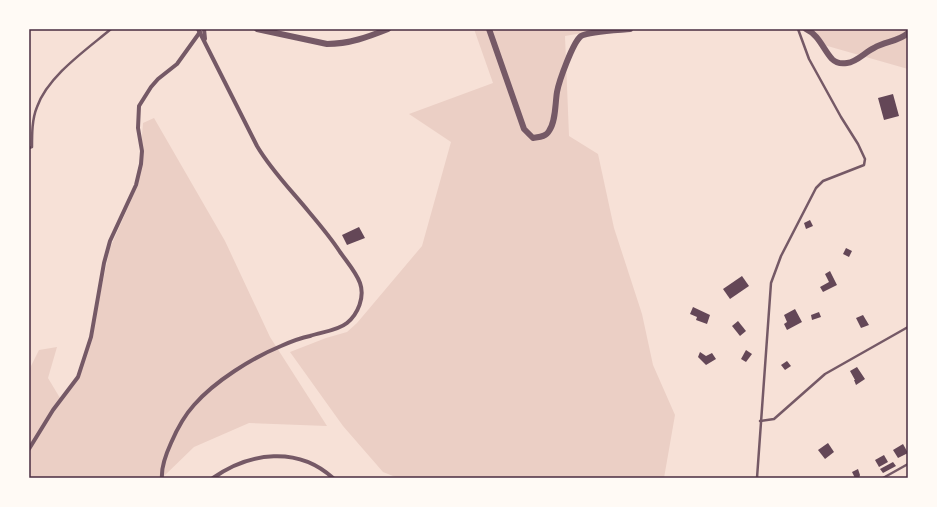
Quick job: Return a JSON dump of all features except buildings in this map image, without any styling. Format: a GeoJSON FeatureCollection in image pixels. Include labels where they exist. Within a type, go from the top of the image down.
{"type":"FeatureCollection","features":[{"type":"Feature","properties":{"kind":"street"},"geometry":{"type":"LineString","coordinates":[[204,29],[205,41]]}},
{"type":"Feature","properties":{"kind":"street"},"geometry":{"type":"LineString","coordinates":[[257,29],[327,44],[338,44],[388,29]]}},
{"type":"Feature","properties":{"kind":"street"},"geometry":{"type":"LineString","coordinates":[[489,29],[524,130],[533,138],[546,135],[549,132],[557,90],[563,71],[579,38],[587,33],[630,29]]}},
{"type":"Feature","properties":{"kind":"street"},"geometry":{"type":"LineString","coordinates":[[806,29],[816,36],[832,59],[842,64],[849,63],[875,47],[902,38],[908,33]]}},
{"type":"Feature","properties":{"kind":"street"},"geometry":{"type":"LineString","coordinates":[[29,448],[53,410],[78,377],[91,337],[104,263],[110,241],[136,185],[142,164],[142,151],[138,128],[139,106],[158,79],[177,64],[199,31],[256,146],[266,161],[310,212],[334,244],[356,275],[362,292],[356,314],[345,324],[332,330],[308,336],[281,346],[255,359],[208,391],[194,405],[182,421],[175,434],[163,464],[162,478]]}},
{"type":"Feature","properties":{"kind":"street"},"geometry":{"type":"LineString","coordinates":[[213,478],[245,462],[259,458],[278,456],[294,457],[310,462],[333,478]]}},
{"type":"Feature","properties":{"kind":"lane"},"geometry":{"type":"LineString","coordinates":[[29,148],[32,147],[32,133],[37,107],[47,89],[66,66],[111,29]]}},
{"type":"Feature","properties":{"kind":"lane"},"geometry":{"type":"LineString","coordinates":[[757,478],[771,283],[781,256],[816,188],[823,181],[864,164],[865,159],[858,144],[841,118],[809,59],[798,29]]}},
{"type":"Feature","properties":{"kind":"lane"},"geometry":{"type":"LineString","coordinates":[[760,421],[774,419],[825,374],[908,326]]}},
{"type":"Feature","properties":{"kind":"lane"},"geometry":{"type":"LineString","coordinates":[[883,478],[908,464]]}},
{"type":"Feature","properties":{"kind":"shaded area"},"geometry":{"type":"Polygon","coordinates":[[[474,29],[606,29],[565,36],[569,136],[598,154],[614,228],[642,314],[653,365],[675,415],[664,478],[398,478],[383,472],[343,426],[290,352],[326,338],[347,332],[357,323],[422,246],[451,142],[409,114],[493,83],[474,29]]]}},
{"type":"Feature","properties":{"kind":"shaded area"},"geometry":{"type":"Polygon","coordinates":[[[803,29],[908,29],[908,69],[824,45],[803,29]]]}},
{"type":"Feature","properties":{"kind":"shaded area"},"geometry":{"type":"Polygon","coordinates":[[[154,118],[225,241],[270,337],[327,426],[249,423],[194,447],[162,478],[29,478],[29,370],[39,350],[57,347],[48,378],[60,398],[79,378],[89,347],[110,248],[138,185],[143,123],[154,118]]]}}]}
